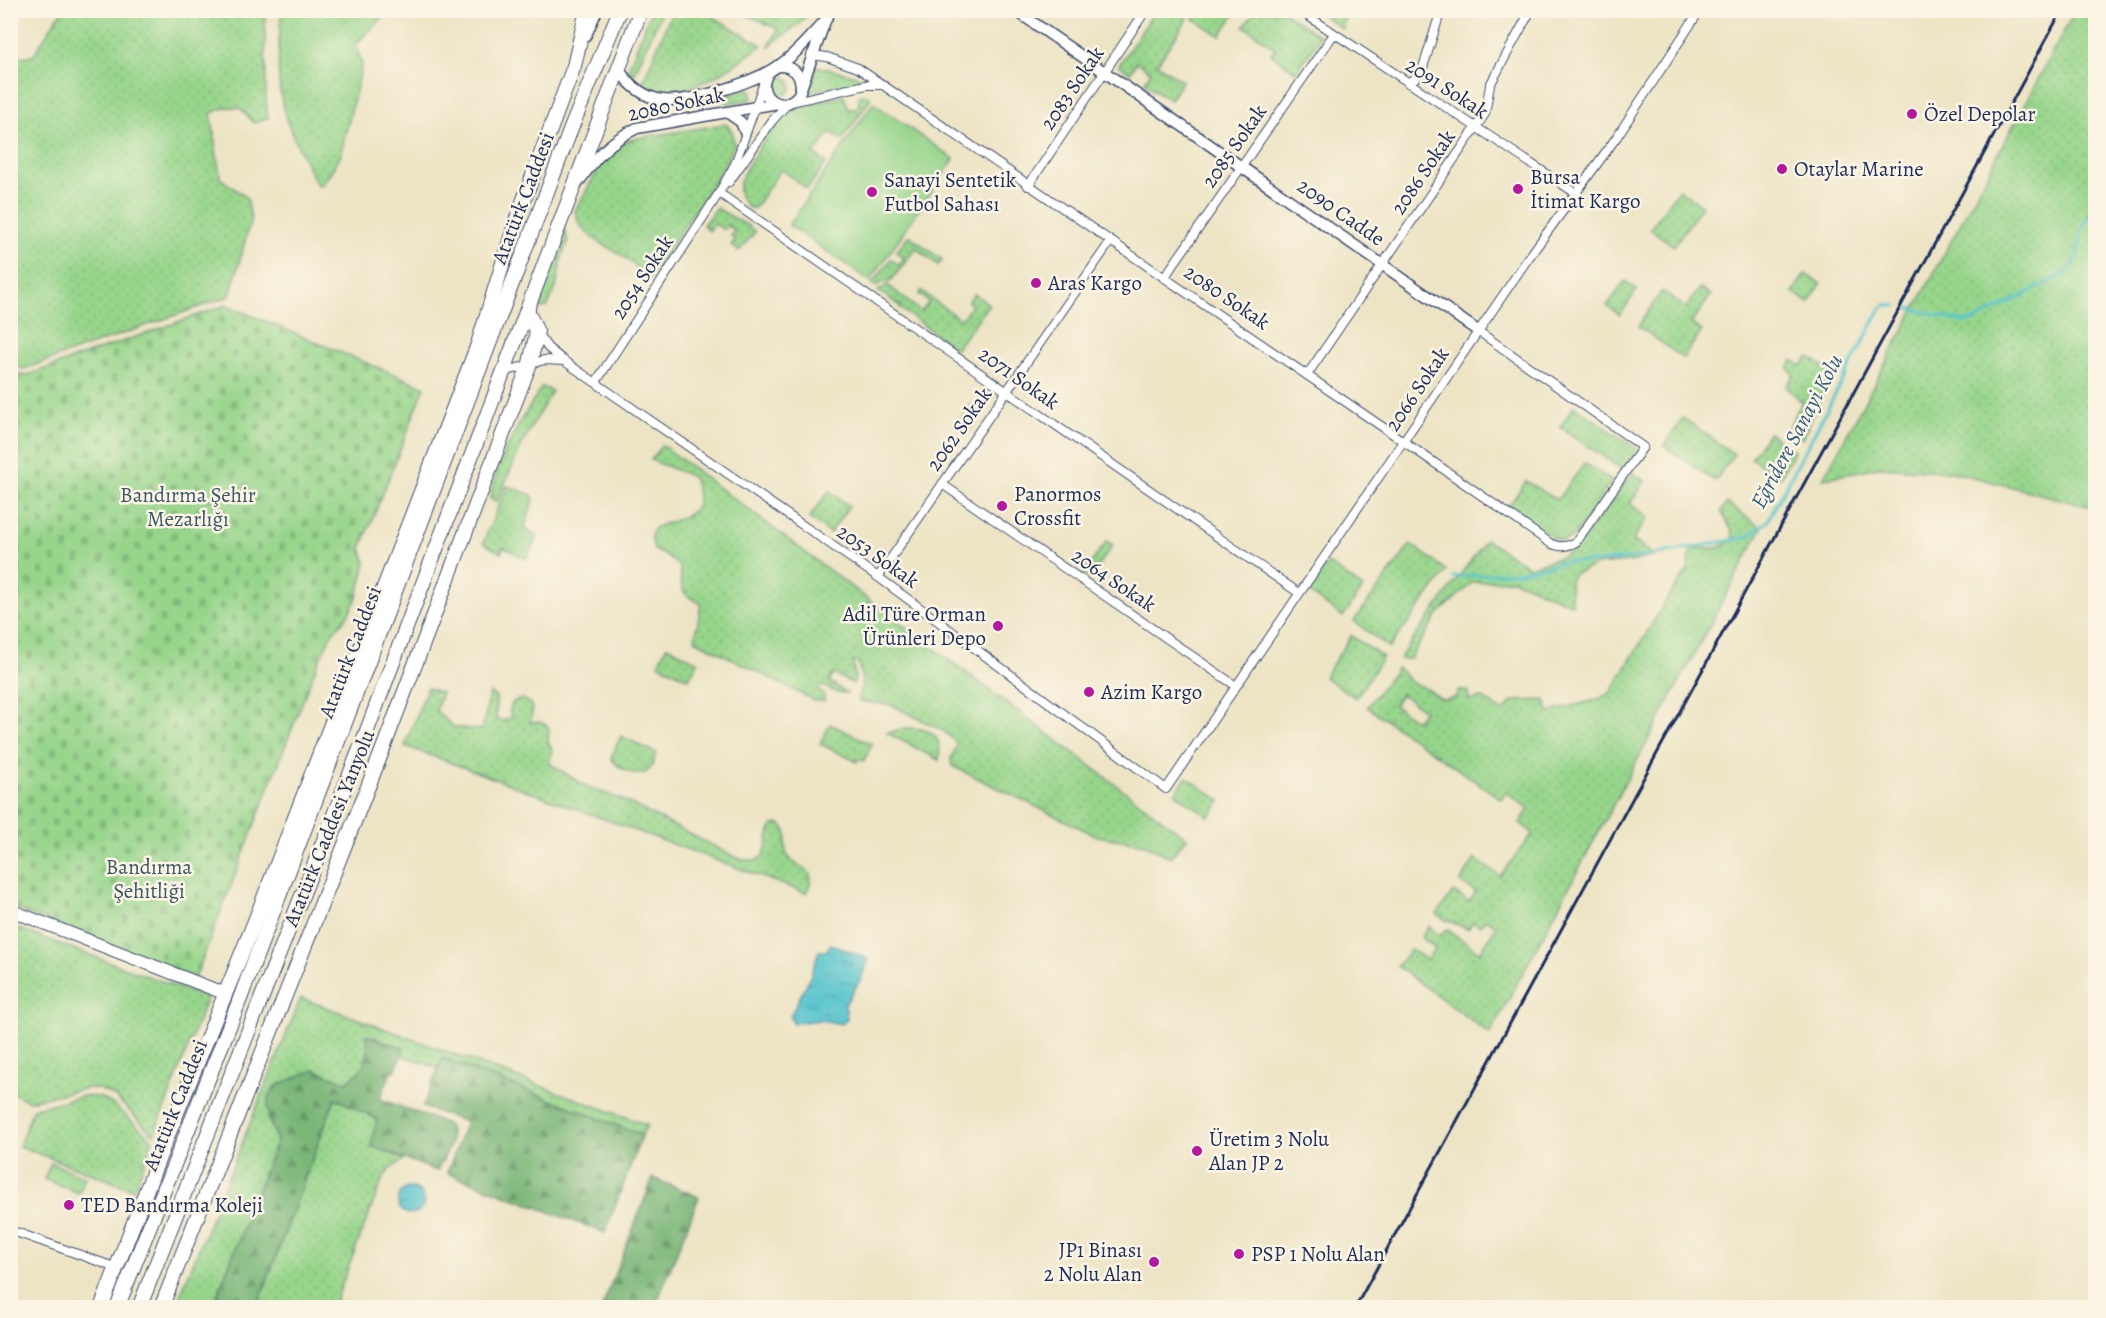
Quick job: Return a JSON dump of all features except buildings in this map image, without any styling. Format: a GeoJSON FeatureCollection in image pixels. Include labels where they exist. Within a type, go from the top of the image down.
{"type":"FeatureCollection","features":[{"type":"Feature","properties":{"kind":"main road","name":"Atatürk Caddesi"},"geometry":{"type":"LineString","coordinates":[[101,1308],[163,1147],[226,994],[469,368],[516,220],[574,66],[587,10]]}},
{"type":"Feature","properties":{"kind":"main road","name":"Atatürk Caddesi"},"geometry":{"type":"LineString","coordinates":[[117,1308],[238,1004],[568,137],[620,10]]}},
{"type":"Feature","properties":{"kind":"main road","name":"Atatürk Caddesi"},"geometry":{"type":"LineString","coordinates":[[139,1308],[360,749],[641,10]]}},
{"type":"Feature","properties":{"kind":"main road"},"geometry":{"type":"LineString","coordinates":[[527,310],[537,332]]}},
{"type":"Feature","properties":{"kind":"main road","name":"Atatürk Caddesi Yanyolu"},"geometry":{"type":"LineString","coordinates":[[161,1308],[381,754],[530,363],[537,332]]}},
{"type":"Feature","properties":{"kind":"main road"},"geometry":{"type":"LineString","coordinates":[[10,910],[226,994]]}},
{"type":"Feature","properties":{"kind":"street"},"geometry":{"type":"LineString","coordinates":[[574,66],[597,10]]}},
{"type":"Feature","properties":{"kind":"street","name":"2054 Sokak"},"geometry":{"type":"LineString","coordinates":[[719,194],[739,170],[786,103],[799,94],[831,10]]}},
{"type":"Feature","properties":{"kind":"street","name":"2090 Cadde"},"geometry":{"type":"LineString","coordinates":[[1015,10],[1642,447],[1576,542],[1568,547],[1558,547],[1550,543]]}},
{"type":"Feature","properties":{"kind":"street","name":"2083 Sokak"},"geometry":{"type":"LineString","coordinates":[[1028,186],[1146,10]]}},
{"type":"Feature","properties":{"kind":"street","name":"2091 Sokak"},"geometry":{"type":"LineString","coordinates":[[1299,10],[1577,194]]}},
{"type":"Feature","properties":{"kind":"street"},"geometry":{"type":"LineString","coordinates":[[1408,83],[1421,74],[1441,10]]}},
{"type":"Feature","properties":{"kind":"street","name":"2086 Sokak"},"geometry":{"type":"LineString","coordinates":[[1307,375],[1487,109],[1490,85],[1531,10]]}},
{"type":"Feature","properties":{"kind":"street","name":"2066 Sokak"},"geometry":{"type":"LineString","coordinates":[[1166,789],[1527,260],[1616,138],[1700,10]]}},
{"type":"Feature","properties":{"kind":"street","name":"2054 Sokak"},"geometry":{"type":"LineString","coordinates":[[596,382],[719,194],[735,164],[764,79],[793,54],[825,21]]}},
{"type":"Feature","properties":{"kind":"street","name":"2085 Sokak"},"geometry":{"type":"LineString","coordinates":[[1164,278],[1334,34]]}},
{"type":"Feature","properties":{"kind":"street"},"geometry":{"type":"LineString","coordinates":[[793,54],[812,55]]}},
{"type":"Feature","properties":{"kind":"street","name":"2080 Sokak"},"geometry":{"type":"LineString","coordinates":[[812,55],[827,57],[858,68],[1550,543]]}},
{"type":"Feature","properties":{"kind":"street"},"geometry":{"type":"LineString","coordinates":[[775,68],[790,67],[799,76],[801,88]]}},
{"type":"Feature","properties":{"kind":"street","name":"2080 Sokak"},"geometry":{"type":"LineString","coordinates":[[619,70],[627,81],[641,93],[656,99],[680,99],[719,92],[775,68]]}},
{"type":"Feature","properties":{"kind":"street"},"geometry":{"type":"LineString","coordinates":[[763,85],[767,97],[786,103]]}},
{"type":"Feature","properties":{"kind":"street","name":"2080 Sokak"},"geometry":{"type":"LineString","coordinates":[[572,193],[604,150],[619,137],[638,128],[786,103],[866,85],[882,85]]}},
{"type":"Feature","properties":{"kind":"street"},"geometry":{"type":"LineString","coordinates":[[728,113],[741,122],[745,132]]}},
{"type":"Feature","properties":{"kind":"street","name":"2071 Sokak"},"geometry":{"type":"LineString","coordinates":[[719,194],[1299,593]]}},
{"type":"Feature","properties":{"kind":"street","name":"2062 Sokak"},"geometry":{"type":"LineString","coordinates":[[878,578],[1110,242]]}},
{"type":"Feature","properties":{"kind":"street","name":"2053 Sokak"},"geometry":{"type":"LineString","coordinates":[[537,332],[548,348],[564,361],[878,578],[1166,789]]}},
{"type":"Feature","properties":{"kind":"street"},"geometry":{"type":"LineString","coordinates":[[504,372],[544,360],[564,361]]}},
{"type":"Feature","properties":{"kind":"street","name":"2064 Sokak"},"geometry":{"type":"LineString","coordinates":[[942,484],[1236,686]]}},
{"type":"Feature","properties":{"kind":"street"},"geometry":{"type":"LineString","coordinates":[[11,1232],[117,1268]]}},
{"type":"Feature","properties":{"kind":"green space"},"geometry":{"type":"Polygon","coordinates":[[[62,10],[265,11],[268,118],[254,123],[240,108],[227,107],[211,113],[220,178],[247,198],[251,219],[230,296],[24,369],[10,364],[11,57],[33,56],[62,10]]]}},
{"type":"Feature","properties":{"kind":"green space"},"geometry":{"type":"Polygon","coordinates":[[[285,10],[389,11],[356,44],[362,65],[340,157],[323,184],[317,185],[289,126],[281,100],[279,44],[281,16],[285,10]]]}},
{"type":"Feature","properties":{"kind":"green space"},"geometry":{"type":"Polygon","coordinates":[[[673,10],[703,11],[762,45],[736,64],[705,81],[673,90],[657,90],[642,84],[673,10]]]}},
{"type":"Feature","properties":{"kind":"green space"},"geometry":{"type":"Polygon","coordinates":[[[651,11],[662,11],[634,75],[628,69],[651,11]]]}},
{"type":"Feature","properties":{"kind":"green space"},"geometry":{"type":"Polygon","coordinates":[[[738,11],[795,11],[806,16],[768,47],[779,29],[738,11]]]}},
{"type":"Feature","properties":{"kind":"green space"},"geometry":{"type":"Polygon","coordinates":[[[1155,11],[1177,11],[1188,18],[1157,64],[1182,81],[1170,100],[1144,83],[1151,72],[1137,62],[1130,73],[1119,65],[1155,11]]]}},
{"type":"Feature","properties":{"kind":"green space"},"geometry":{"type":"Polygon","coordinates":[[[1198,11],[1237,11],[1220,36],[1193,18],[1198,11]]]}},
{"type":"Feature","properties":{"kind":"green space"},"geometry":{"type":"Polygon","coordinates":[[[1256,11],[1283,11],[1321,37],[1296,72],[1271,54],[1275,48],[1244,26],[1256,11]]]}},
{"type":"Feature","properties":{"kind":"green space"},"geometry":{"type":"Polygon","coordinates":[[[1316,11],[1346,11],[1343,29],[1316,11]]]}},
{"type":"Feature","properties":{"kind":"green space"},"geometry":{"type":"Polygon","coordinates":[[[2075,11],[2096,11],[2095,508],[1953,472],[1879,467],[1823,479],[2075,11]]]}},
{"type":"Feature","properties":{"kind":"green space"},"geometry":{"type":"Polygon","coordinates":[[[816,66],[857,76],[865,82],[807,93],[815,76],[816,66]]]}},
{"type":"Feature","properties":{"kind":"green space"},"geometry":{"type":"Polygon","coordinates":[[[782,77],[788,80],[791,86],[788,92],[782,95],[776,92],[773,86],[776,80],[782,77]]]}},
{"type":"Feature","properties":{"kind":"green space"},"geometry":{"type":"Polygon","coordinates":[[[749,88],[752,99],[727,104],[725,97],[749,88]]]}},
{"type":"Feature","properties":{"kind":"green space"},"geometry":{"type":"Polygon","coordinates":[[[867,95],[871,98],[842,140],[831,132],[814,154],[826,163],[807,189],[781,169],[755,208],[747,206],[739,194],[745,170],[759,147],[784,117],[803,106],[844,96],[849,110],[858,107],[859,96],[867,95]]]}},
{"type":"Feature","properties":{"kind":"green space","name":"Sanayi Sentetik Futbol Sahası"},"geometry":{"type":"Polygon","coordinates":[[[873,103],[954,159],[870,281],[789,225],[873,103]]]}},
{"type":"Feature","properties":{"kind":"green space"},"geometry":{"type":"Polygon","coordinates":[[[726,124],[732,131],[734,144],[722,170],[648,281],[632,263],[598,242],[583,229],[575,211],[608,152],[637,138],[726,124]]]}},
{"type":"Feature","properties":{"kind":"green space"},"geometry":{"type":"Polygon","coordinates":[[[1679,189],[1702,206],[1674,246],[1650,229],[1679,189]]]}},
{"type":"Feature","properties":{"kind":"green space"},"geometry":{"type":"Polygon","coordinates":[[[716,208],[755,232],[739,251],[731,245],[735,240],[731,236],[735,230],[727,225],[724,230],[715,224],[709,231],[703,225],[716,208]]]}},
{"type":"Feature","properties":{"kind":"green space"},"geometry":{"type":"Polygon","coordinates":[[[565,230],[568,242],[562,256],[556,288],[547,307],[540,308],[536,304],[565,230]]]}},
{"type":"Feature","properties":{"kind":"green space"},"geometry":{"type":"Polygon","coordinates":[[[909,235],[942,260],[938,265],[916,248],[890,282],[875,286],[872,284],[891,259],[899,265],[904,258],[896,252],[909,235]]]}},
{"type":"Feature","properties":{"kind":"green space"},"geometry":{"type":"Polygon","coordinates":[[[1805,274],[1821,284],[1809,303],[1793,292],[1805,274]]]}},
{"type":"Feature","properties":{"kind":"green space"},"geometry":{"type":"Polygon","coordinates":[[[1625,281],[1637,290],[1620,315],[1607,306],[1625,281]]]}},
{"type":"Feature","properties":{"kind":"green space"},"geometry":{"type":"Polygon","coordinates":[[[888,285],[921,312],[929,302],[919,294],[921,291],[961,320],[972,305],[968,302],[974,294],[989,304],[956,349],[878,291],[888,285]]]}},
{"type":"Feature","properties":{"kind":"green space"},"geometry":{"type":"Polygon","coordinates":[[[1700,288],[1711,295],[1691,324],[1702,331],[1683,358],[1638,326],[1662,291],[1686,308],[1700,288]]]}},
{"type":"Feature","properties":{"kind":"green space","name":"Bandırma Şehir Mezarlığı"},"geometry":{"type":"Polygon","coordinates":[[[226,305],[425,387],[361,548],[366,563],[357,598],[346,618],[331,635],[314,672],[195,978],[11,907],[10,371],[25,376],[226,305]]]}},
{"type":"Feature","properties":{"kind":"green space"},"geometry":{"type":"Polygon","coordinates":[[[1809,357],[1827,369],[1829,380],[1802,439],[1788,428],[1802,402],[1786,387],[1794,375],[1788,368],[1793,360],[1801,366],[1809,357]]]}},
{"type":"Feature","properties":{"kind":"green space"},"geometry":{"type":"Polygon","coordinates":[[[542,387],[552,391],[523,442],[497,501],[490,499],[504,455],[542,387]]]}},
{"type":"Feature","properties":{"kind":"green space"},"geometry":{"type":"Polygon","coordinates":[[[972,404],[982,411],[967,433],[956,426],[972,404]]]}},
{"type":"Feature","properties":{"kind":"green space"},"geometry":{"type":"Polygon","coordinates":[[[1574,406],[1637,449],[1623,470],[1560,427],[1574,406]]]}},
{"type":"Feature","properties":{"kind":"green space"},"geometry":{"type":"Polygon","coordinates":[[[1683,418],[1734,454],[1715,481],[1664,446],[1683,418]]]}},
{"type":"Feature","properties":{"kind":"green space"},"geometry":{"type":"Polygon","coordinates":[[[1769,433],[1794,451],[1780,478],[1751,458],[1769,433]]]}},
{"type":"Feature","properties":{"kind":"green space"},"geometry":{"type":"Polygon","coordinates":[[[662,445],[1187,838],[1170,857],[1144,844],[1097,836],[952,766],[951,759],[957,745],[944,731],[891,705],[859,701],[862,680],[858,662],[853,662],[855,678],[853,684],[834,674],[829,681],[846,693],[838,693],[821,685],[818,690],[824,695],[824,701],[815,701],[695,640],[701,603],[685,594],[680,567],[667,556],[654,550],[651,535],[654,528],[690,513],[695,508],[697,490],[693,477],[651,460],[662,445]]]}},
{"type":"Feature","properties":{"kind":"green space"},"geometry":{"type":"Polygon","coordinates":[[[1585,463],[1612,481],[1574,537],[1560,542],[1508,507],[1526,481],[1557,500],[1585,463]]]}},
{"type":"Feature","properties":{"kind":"green space"},"geometry":{"type":"Polygon","coordinates":[[[1633,473],[1645,481],[1630,504],[1648,517],[1633,540],[1655,556],[1630,562],[1596,565],[1574,574],[1570,581],[1572,604],[1514,580],[1473,582],[1438,614],[1410,659],[1401,659],[1486,540],[1529,567],[1562,557],[1578,546],[1633,473]]]}},
{"type":"Feature","properties":{"kind":"green space"},"geometry":{"type":"Polygon","coordinates":[[[507,486],[532,495],[534,499],[524,529],[538,536],[526,559],[503,547],[501,553],[483,543],[507,486]]]}},
{"type":"Feature","properties":{"kind":"green space"},"geometry":{"type":"Polygon","coordinates":[[[829,491],[849,506],[830,533],[809,518],[829,491]]]}},
{"type":"Feature","properties":{"kind":"green space"},"geometry":{"type":"Polygon","coordinates":[[[1727,503],[1762,528],[1490,1034],[1397,966],[1411,949],[1427,960],[1435,948],[1421,937],[1429,926],[1440,936],[1447,929],[1480,953],[1496,926],[1486,919],[1480,926],[1473,922],[1468,929],[1437,914],[1453,892],[1469,902],[1476,892],[1460,882],[1475,859],[1500,876],[1533,833],[1520,823],[1529,809],[1506,792],[1501,799],[1367,707],[1397,668],[1412,682],[1440,698],[1452,698],[1457,696],[1458,691],[1468,691],[1469,700],[1483,698],[1503,712],[1512,701],[1545,700],[1549,712],[1599,699],[1611,692],[1669,596],[1688,570],[1691,548],[1719,547],[1733,537],[1721,511],[1727,503]],[[1401,694],[1394,705],[1417,721],[1424,710],[1401,694]]]}},
{"type":"Feature","properties":{"kind":"green space"},"geometry":{"type":"Polygon","coordinates":[[[1107,541],[1113,545],[1089,579],[1083,574],[1107,541]]]}},
{"type":"Feature","properties":{"kind":"green space"},"geometry":{"type":"Polygon","coordinates":[[[1411,544],[1447,571],[1389,648],[1354,621],[1411,544]]]}},
{"type":"Feature","properties":{"kind":"green space"},"geometry":{"type":"Polygon","coordinates":[[[1328,563],[1363,588],[1343,617],[1308,592],[1328,563]]]}},
{"type":"Feature","properties":{"kind":"green space"},"geometry":{"type":"Polygon","coordinates":[[[1351,636],[1383,657],[1356,698],[1324,677],[1351,636]]]}},
{"type":"Feature","properties":{"kind":"green space"},"geometry":{"type":"Polygon","coordinates":[[[667,646],[698,662],[689,679],[658,664],[667,646]]]}},
{"type":"Feature","properties":{"kind":"green space"},"geometry":{"type":"Polygon","coordinates":[[[427,688],[442,693],[436,711],[454,727],[482,730],[490,693],[496,697],[496,719],[503,721],[511,717],[511,705],[514,702],[522,699],[527,701],[532,708],[531,723],[541,722],[549,728],[548,742],[553,751],[549,763],[582,784],[627,802],[735,857],[756,860],[762,857],[773,825],[780,824],[787,834],[785,847],[789,857],[804,868],[811,877],[806,893],[405,746],[427,688]]]}},
{"type":"Feature","properties":{"kind":"green space"},"geometry":{"type":"Polygon","coordinates":[[[830,724],[872,744],[864,761],[858,759],[857,762],[820,744],[830,724]]]}},
{"type":"Feature","properties":{"kind":"green space"},"geometry":{"type":"Polygon","coordinates":[[[905,728],[921,729],[933,734],[939,744],[939,760],[887,733],[905,728]]]}},
{"type":"Feature","properties":{"kind":"green space"},"geometry":{"type":"Polygon","coordinates":[[[621,736],[656,753],[651,768],[645,773],[626,770],[611,758],[621,736]]]}},
{"type":"Feature","properties":{"kind":"green space"},"geometry":{"type":"Polygon","coordinates":[[[1186,777],[1221,801],[1209,817],[1175,793],[1186,777]]]}},
{"type":"Feature","properties":{"kind":"green space"},"geometry":{"type":"Polygon","coordinates":[[[11,926],[207,998],[154,1135],[114,1096],[99,1089],[88,1088],[29,1101],[11,1092],[11,926]]]}},
{"type":"Feature","properties":{"kind":"green space"},"geometry":{"type":"Polygon","coordinates":[[[301,998],[647,1125],[642,1135],[443,1058],[439,1068],[401,1055],[404,1048],[367,1035],[368,1049],[365,1062],[362,1068],[346,1082],[315,1070],[274,1087],[268,1119],[277,1139],[215,1301],[230,1307],[175,1308],[301,998]]]}},
{"type":"Feature","properties":{"kind":"green space"},"geometry":{"type":"Polygon","coordinates":[[[366,1035],[404,1048],[380,1099],[445,1123],[449,1128],[451,1140],[437,1171],[371,1146],[377,1119],[335,1098],[257,1307],[230,1307],[215,1302],[277,1140],[268,1110],[271,1093],[277,1086],[315,1070],[346,1082],[357,1074],[365,1062],[368,1049],[366,1035]]]}},
{"type":"Feature","properties":{"kind":"green space"},"geometry":{"type":"Polygon","coordinates":[[[442,1058],[642,1135],[605,1233],[447,1173],[466,1122],[423,1107],[442,1058]]]}},
{"type":"Feature","properties":{"kind":"green space"},"geometry":{"type":"Polygon","coordinates":[[[82,1096],[100,1097],[114,1105],[153,1140],[134,1190],[19,1146],[33,1109],[82,1096]]]}},
{"type":"Feature","properties":{"kind":"green space"},"geometry":{"type":"Polygon","coordinates":[[[335,1098],[377,1119],[371,1146],[405,1159],[390,1169],[383,1178],[333,1307],[257,1308],[335,1098]]]}},
{"type":"Feature","properties":{"kind":"green space"},"geometry":{"type":"Polygon","coordinates":[[[51,1163],[85,1177],[79,1193],[44,1179],[51,1163]]]}},
{"type":"Feature","properties":{"kind":"green space"},"geometry":{"type":"Polygon","coordinates":[[[653,1178],[699,1197],[655,1307],[602,1307],[653,1178]]]}},
{"type":"Feature","properties":{"kind":"water"},"geometry":{"type":"Polygon","coordinates":[[[831,944],[868,959],[861,979],[845,1004],[847,1019],[842,1024],[821,1020],[793,1023],[790,1016],[810,977],[819,951],[826,951],[831,944]]]}},
{"type":"Feature","properties":{"kind":"water"},"geometry":{"type":"Polygon","coordinates":[[[411,1188],[420,1192],[424,1201],[420,1210],[411,1214],[402,1210],[398,1201],[402,1192],[411,1188]]]}},
{"type":"Feature","properties":{"kind":"waterway","name":"Eğridere Sanayi Kolu"},"geometry":{"type":"LineString","coordinates":[[1908,308],[1964,322],[1976,320],[2068,272],[2076,260],[2084,225],[2096,207]]}},
{"type":"Feature","properties":{"kind":"waterway","name":"Eğridere Sanayi Kolu"},"geometry":{"type":"LineString","coordinates":[[1453,577],[1519,572],[1565,562],[1597,562],[1635,558],[1748,537],[1767,522],[1881,308],[1886,305],[1896,306]]}},
{"type":"Feature","properties":{"kind":"railway"},"geometry":{"type":"LineString","coordinates":[[1355,1308],[2062,10]]}},
{"type":"Feature","properties":{"kind":"place","name":"Özel Depolar"},"geometry":{"type":"Point","coordinates":[1912,114]}},
{"type":"Feature","properties":{"kind":"place","name":"Otaylar Marine"},"geometry":{"type":"Point","coordinates":[1782,169]}},
{"type":"Feature","properties":{"kind":"place","name":"Bursa İtimat Kargo"},"geometry":{"type":"Point","coordinates":[1518,189]}},
{"type":"Feature","properties":{"kind":"place","name":"Sanayi Sentetik Futbol Sahası"},"geometry":{"type":"Point","coordinates":[872,192]}},
{"type":"Feature","properties":{"kind":"place","name":"Aras Kargo"},"geometry":{"type":"Point","coordinates":[1036,283]}},
{"type":"Feature","properties":{"kind":"place","name":"Panormos Crossfit"},"geometry":{"type":"Point","coordinates":[1002,506]}},
{"type":"Feature","properties":{"kind":"place","name":"Adil Türe Orman Ürünleri Depo"},"geometry":{"type":"Point","coordinates":[998,626]}},
{"type":"Feature","properties":{"kind":"place","name":"Azim Kargo"},"geometry":{"type":"Point","coordinates":[1089,692]}},
{"type":"Feature","properties":{"kind":"place","name":"Üretim 3 Nolu Alan JP 2"},"geometry":{"type":"Point","coordinates":[1197,1151]}},
{"type":"Feature","properties":{"kind":"place","name":"TED Bandırma Koleji"},"geometry":{"type":"Point","coordinates":[69,1205]}},
{"type":"Feature","properties":{"kind":"place","name":"PSP 1 Nolu Alan"},"geometry":{"type":"Point","coordinates":[1239,1254]}},
{"type":"Feature","properties":{"kind":"place","name":"JP1 Binası 2 Nolu Alan"},"geometry":{"type":"Point","coordinates":[1154,1262]}},
{"type":"Feature","properties":{"kind":"park label","name":"Bandırma Şehitliği"},"geometry":{"type":"Point","coordinates":[149,879]}}]}
